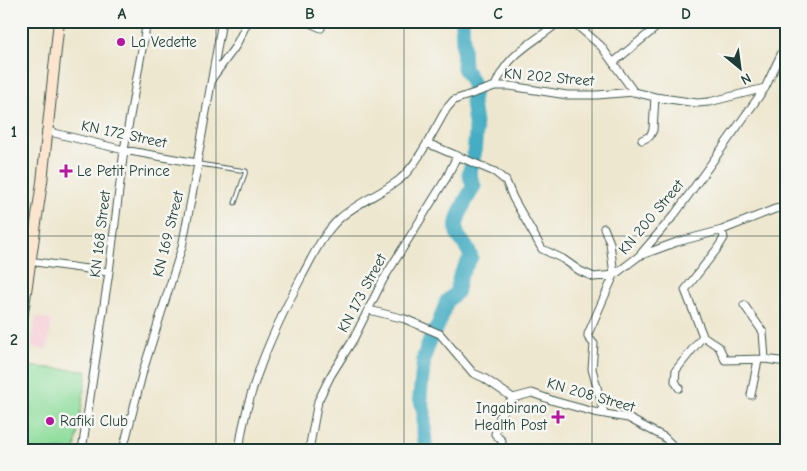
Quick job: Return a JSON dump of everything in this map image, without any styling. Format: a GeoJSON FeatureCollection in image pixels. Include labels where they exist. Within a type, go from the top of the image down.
{"type":"FeatureCollection","features":[{"type":"Feature","properties":{"kind":"main road"},"geometry":{"type":"LineString","coordinates":[[21,326],[26,261],[42,182],[59,21]]}},
{"type":"Feature","properties":{"kind":"street"},"geometry":{"type":"LineString","coordinates":[[108,21],[146,23]]}},
{"type":"Feature","properties":{"kind":"street","name":"KN 169 Street"},"geometry":{"type":"LineString","coordinates":[[123,450],[143,371],[182,247],[222,21]]}},
{"type":"Feature","properties":{"kind":"street"},"geometry":{"type":"LineString","coordinates":[[213,78],[235,47],[248,21]]}},
{"type":"Feature","properties":{"kind":"street"},"geometry":{"type":"LineString","coordinates":[[305,21],[321,28]]}},
{"type":"Feature","properties":{"kind":"street"},"geometry":{"type":"LineString","coordinates":[[495,86],[508,61],[526,45],[560,21]]}},
{"type":"Feature","properties":{"kind":"street"},"geometry":{"type":"LineString","coordinates":[[572,21],[601,46],[634,92]]}},
{"type":"Feature","properties":{"kind":"street"},"geometry":{"type":"LineString","coordinates":[[614,62],[664,21]]}},
{"type":"Feature","properties":{"kind":"street","name":"KN 168 Street"},"geometry":{"type":"LineString","coordinates":[[82,450],[109,272],[124,150],[146,23]]}},
{"type":"Feature","properties":{"kind":"street","name":"KN 200 Street"},"geometry":{"type":"LineString","coordinates":[[427,143],[456,156],[467,158],[495,172],[506,181],[513,198],[542,249],[562,259],[580,272],[594,277],[614,275],[639,256],[675,214],[765,88],[786,44]]}},
{"type":"Feature","properties":{"kind":"street"},"geometry":{"type":"LineString","coordinates":[[776,67],[786,59]]}},
{"type":"Feature","properties":{"kind":"street","name":"KN 202 Street"},"geometry":{"type":"LineString","coordinates":[[239,450],[242,429],[258,372],[280,319],[321,240],[339,219],[400,179],[427,143],[447,108],[454,100],[495,86],[510,86],[567,95],[634,92],[697,103],[709,102],[765,88]]}},
{"type":"Feature","properties":{"kind":"street"},"geometry":{"type":"LineString","coordinates":[[642,140],[650,136],[653,130],[655,97]]}},
{"type":"Feature","properties":{"kind":"street","name":"KN 172 Street"},"geometry":{"type":"LineString","coordinates":[[46,131],[124,150],[198,163]]}},
{"type":"Feature","properties":{"kind":"street","name":"KN 173 Street"},"geometry":{"type":"LineString","coordinates":[[309,450],[318,401],[330,375],[353,340],[383,280],[447,177],[456,156]]}},
{"type":"Feature","properties":{"kind":"street"},"geometry":{"type":"LineString","coordinates":[[639,256],[677,242],[722,230],[775,209],[786,207]]}},
{"type":"Feature","properties":{"kind":"street"},"geometry":{"type":"LineString","coordinates":[[604,228],[610,243],[614,275],[588,334],[588,337],[594,344],[592,369],[604,413]]}},
{"type":"Feature","properties":{"kind":"street"},"geometry":{"type":"LineString","coordinates":[[722,230],[724,238],[717,250],[685,290],[703,336],[718,347],[725,360],[762,359],[786,362]]}},
{"type":"Feature","properties":{"kind":"street"},"geometry":{"type":"LineString","coordinates":[[26,261],[109,272]]}},
{"type":"Feature","properties":{"kind":"street"},"geometry":{"type":"LineString","coordinates":[[744,305],[763,332],[765,343],[751,395]]}},
{"type":"Feature","properties":{"kind":"street"},"geometry":{"type":"LineString","coordinates":[[369,310],[405,319],[440,334],[473,373],[484,378],[513,398],[500,416],[495,434],[502,441],[500,450]]}},
{"type":"Feature","properties":{"kind":"street"},"geometry":{"type":"LineString","coordinates":[[679,388],[675,380],[676,370],[703,336]]}},
{"type":"Feature","properties":{"kind":"street","name":"KN 208 Street"},"geometry":{"type":"LineString","coordinates":[[513,398],[532,393],[554,401],[628,418],[664,437],[677,450]]}},
{"type":"Feature","properties":{"kind":"lane"},"geometry":{"type":"LineString","coordinates":[[198,163],[246,171],[234,203]]}},
{"type":"Feature","properties":{"kind":"shaded area"},"geometry":{"type":"Polygon","coordinates":[[[36,317],[52,320],[47,350],[31,347],[36,317]]]}},
{"type":"Feature","properties":{"kind":"green space","name":"Rafiki Club"},"geometry":{"type":"Polygon","coordinates":[[[25,366],[87,371],[75,450],[21,450],[21,393],[25,366]]]}},
{"type":"Feature","properties":{"kind":"waterway"},"geometry":{"type":"LineString","coordinates":[[426,450],[424,412],[420,397],[424,357],[447,301],[456,293],[460,276],[471,257],[457,232],[460,211],[474,186],[469,174],[474,155],[476,131],[472,102],[474,90],[464,68],[462,21]]}},
{"type":"Feature","properties":{"kind":"place","name":"La Vedette"},"geometry":{"type":"Point","coordinates":[121,42]}},
{"type":"Feature","properties":{"kind":"place","name":"Le Petit Prince"},"geometry":{"type":"Point","coordinates":[66,171]}},
{"type":"Feature","properties":{"kind":"place","name":"Ingabirano Health Post"},"geometry":{"type":"Point","coordinates":[558,417]}},
{"type":"Feature","properties":{"kind":"place","name":"Rafiki Club"},"geometry":{"type":"Point","coordinates":[50,421]}}]}
